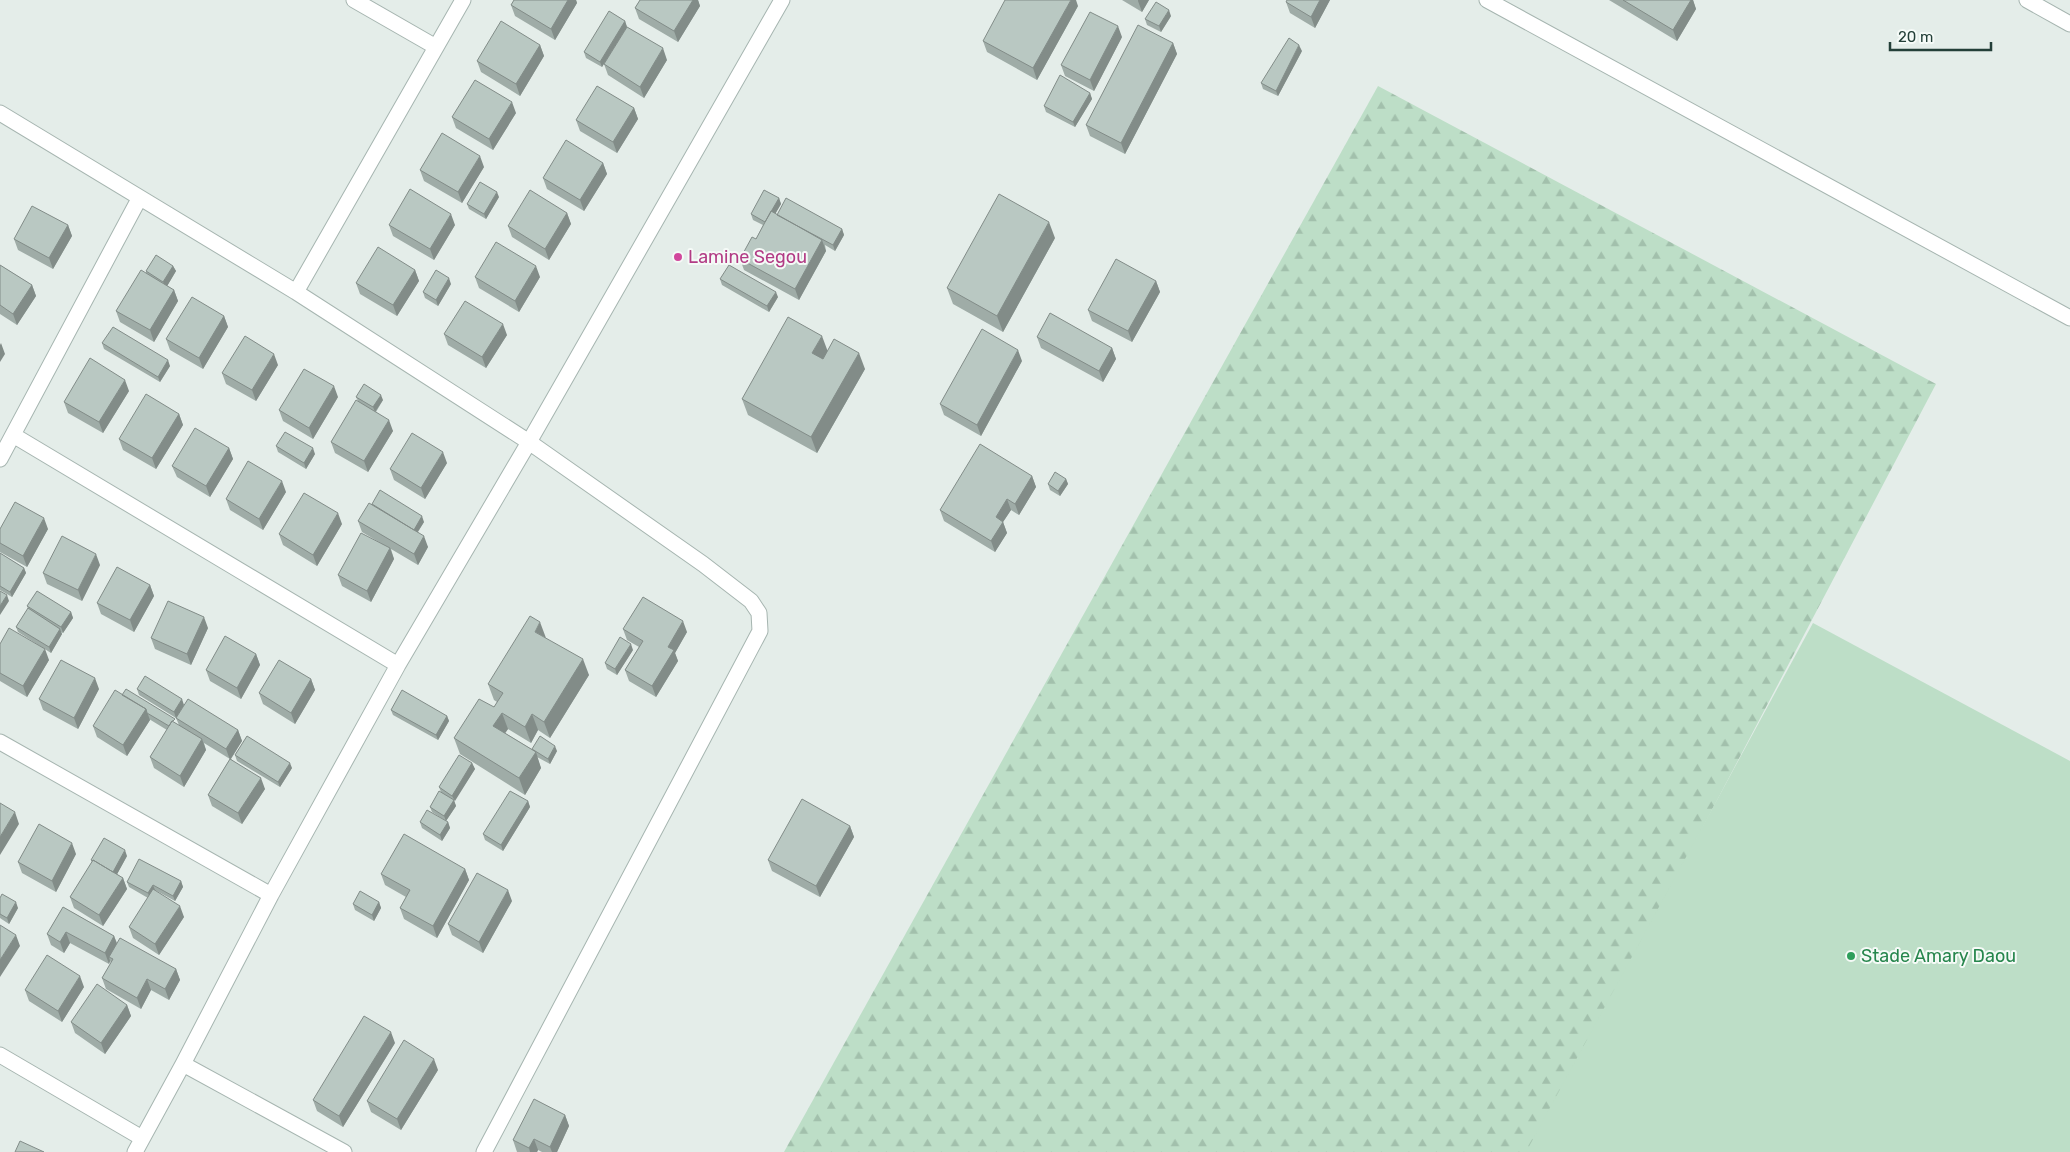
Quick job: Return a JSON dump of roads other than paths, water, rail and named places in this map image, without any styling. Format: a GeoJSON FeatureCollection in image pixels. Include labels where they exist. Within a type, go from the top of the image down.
{"type":"FeatureCollection","features":[{"type":"Feature","properties":{"kind":"street"},"geometry":{"type":"LineString","coordinates":[[354,0],[436,46]]}},
{"type":"Feature","properties":{"kind":"street"},"geometry":{"type":"LineString","coordinates":[[296,292],[463,0]]}},
{"type":"Feature","properties":{"kind":"street"},"geometry":{"type":"LineString","coordinates":[[135,1152],[271,895],[398,665],[529,442],[782,0]]}},
{"type":"Feature","properties":{"kind":"street"},"geometry":{"type":"LineString","coordinates":[[1486,0],[2070,318]]}},
{"type":"Feature","properties":{"kind":"street"},"geometry":{"type":"LineString","coordinates":[[2027,0],[2070,24]]}},
{"type":"Feature","properties":{"kind":"street"},"geometry":{"type":"LineString","coordinates":[[0,113],[139,199],[296,292],[529,442],[703,564],[751,601],[759,613],[760,631],[484,1152]]}},
{"type":"Feature","properties":{"kind":"street"},"geometry":{"type":"LineString","coordinates":[[0,459],[139,199]]}},
{"type":"Feature","properties":{"kind":"street"},"geometry":{"type":"LineString","coordinates":[[13,436],[398,665]]}},
{"type":"Feature","properties":{"kind":"street"},"geometry":{"type":"LineString","coordinates":[[0,742],[271,895]]}},
{"type":"Feature","properties":{"kind":"street"},"geometry":{"type":"LineString","coordinates":[[0,1055],[142,1138]]}},
{"type":"Feature","properties":{"kind":"street"},"geometry":{"type":"LineString","coordinates":[[183,1064],[344,1152]]}},
{"type":"Feature","properties":{"kind":"place","name":"Lamine Segou"},"geometry":{"type":"Point","coordinates":[678,257]}},
{"type":"Feature","properties":{"kind":"place","name":"Stade Amary Daou"},"geometry":{"type":"Point","coordinates":[1851,956]}}]}
